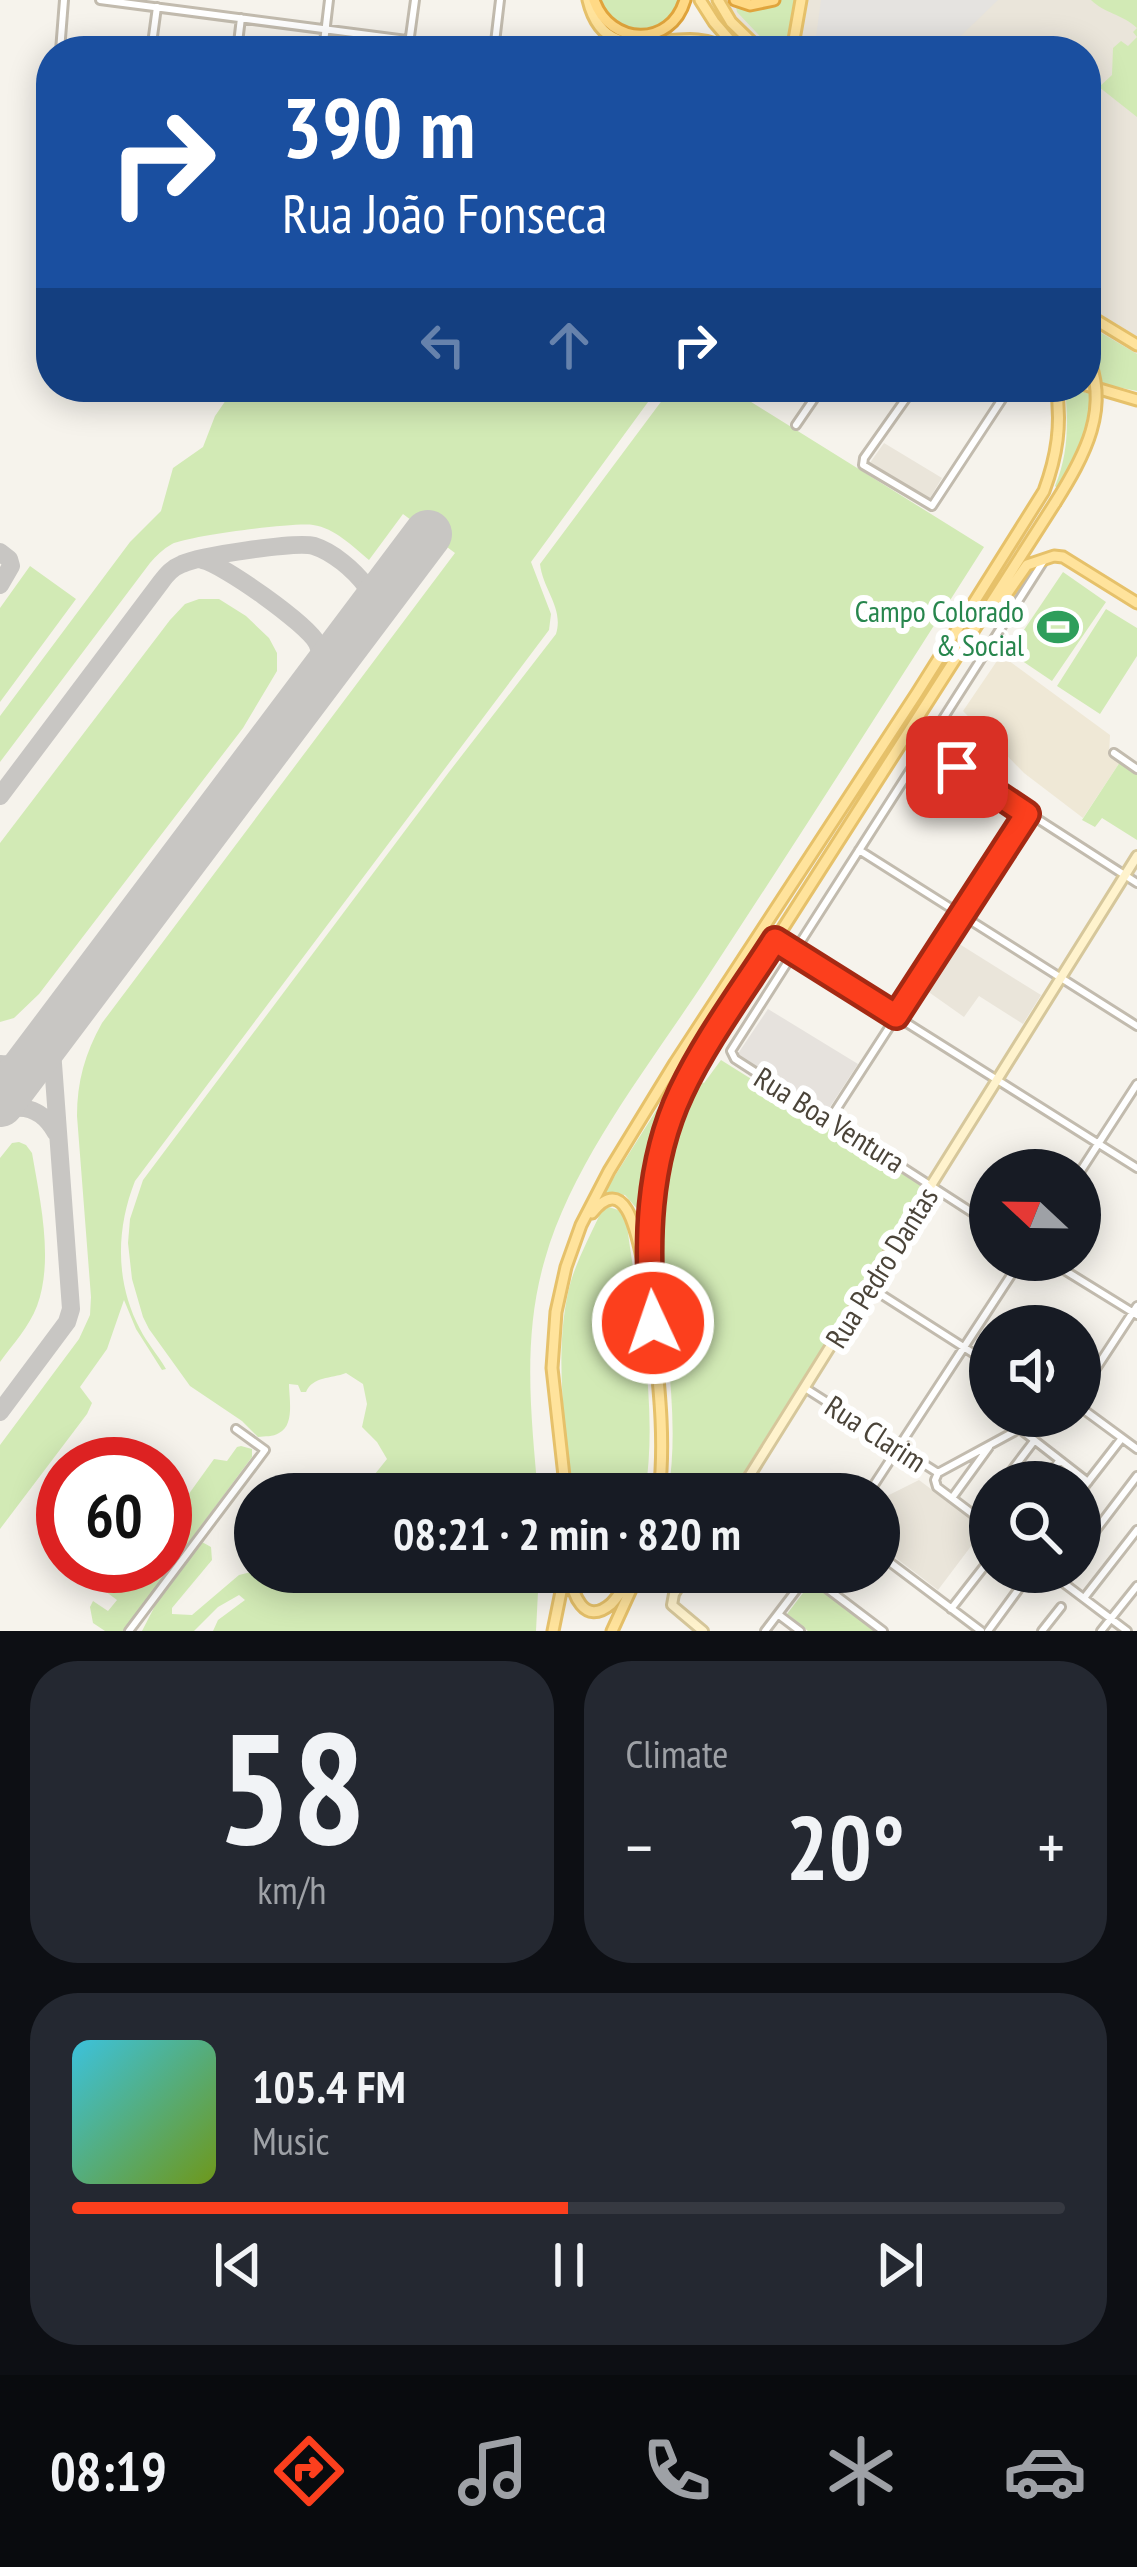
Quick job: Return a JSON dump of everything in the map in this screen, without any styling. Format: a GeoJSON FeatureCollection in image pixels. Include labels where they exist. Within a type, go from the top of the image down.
{"type":"FeatureCollection","features":[{"type":"Feature","properties":{"kind":"highway"},"geometry":{"type":"LineString","coordinates":[[591,0],[608,24],[637,35],[654,33],[674,22],[685,0]]}},
{"type":"Feature","properties":{"kind":"highway"},"geometry":{"type":"LineString","coordinates":[[735,0],[750,5],[773,0]]}},
{"type":"Feature","properties":{"kind":"main road"},"geometry":{"type":"LineString","coordinates":[[591,0],[597,23],[612,36]]}},
{"type":"Feature","properties":{"kind":"main road"},"geometry":{"type":"LineString","coordinates":[[700,0],[728,36]]}},
{"type":"Feature","properties":{"kind":"main road"},"geometry":{"type":"LineString","coordinates":[[718,0],[745,36]]}},
{"type":"Feature","properties":{"kind":"main road"},"geometry":{"type":"LineString","coordinates":[[795,36],[801,0]]}},
{"type":"Feature","properties":{"kind":"main road"},"geometry":{"type":"LineString","coordinates":[[1101,323],[1137,345]]}},
{"type":"Feature","properties":{"kind":"main road"},"geometry":{"type":"LineString","coordinates":[[1101,389],[1137,400]]}},
{"type":"Feature","properties":{"kind":"main road"},"geometry":{"type":"LineString","coordinates":[[564,1473],[552,1368],[556,1312],[581,1226],[675,1064],[1030,517],[1056,460],[1058,402]]}},
{"type":"Feature","properties":{"kind":"main road"},"geometry":{"type":"LineString","coordinates":[[660,1473],[663,1444],[649,1229],[665,1131],[694,1068],[1055,503],[1094,427],[1096,402]]}},
{"type":"Feature","properties":{"kind":"main road"},"geometry":{"type":"LineString","coordinates":[[995,599],[1006,596],[1025,567],[1054,556],[1137,603]]}},
{"type":"Feature","properties":{"kind":"main road","name":"Rua Pedro Dantas"},"geometry":{"type":"LineString","coordinates":[[755,1473],[1137,856]]}},
{"type":"Feature","properties":{"kind":"main road"},"geometry":{"type":"LineString","coordinates":[[581,1226],[604,1201],[625,1205],[633,1218],[650,1288]]}},
{"type":"Feature","properties":{"kind":"main road"},"geometry":{"type":"LineString","coordinates":[[553,1631],[563,1593]]}},
{"type":"Feature","properties":{"kind":"main road"},"geometry":{"type":"LineString","coordinates":[[572,1593],[578,1604],[598,1611],[620,1593]]}},
{"type":"Feature","properties":{"kind":"main road"},"geometry":{"type":"LineString","coordinates":[[612,1631],[628,1593]]}},
{"type":"Feature","properties":{"kind":"main road"},"geometry":{"type":"LineString","coordinates":[[675,1593],[672,1605],[703,1631]]}},
{"type":"Feature","properties":{"kind":"street"},"geometry":{"type":"LineString","coordinates":[[61,36],[64,0]]}},
{"type":"Feature","properties":{"kind":"street"},"geometry":{"type":"LineString","coordinates":[[100,0],[379,36]]}},
{"type":"Feature","properties":{"kind":"street"},"geometry":{"type":"LineString","coordinates":[[325,36],[329,0]]}},
{"type":"Feature","properties":{"kind":"street"},"geometry":{"type":"LineString","coordinates":[[410,36],[415,0]]}},
{"type":"Feature","properties":{"kind":"street"},"geometry":{"type":"LineString","coordinates":[[494,36],[500,0]]}},
{"type":"Feature","properties":{"kind":"street"},"geometry":{"type":"LineString","coordinates":[[151,4],[152,36]]}},
{"type":"Feature","properties":{"kind":"street"},"geometry":{"type":"LineString","coordinates":[[239,36],[242,18]]}},
{"type":"Feature","properties":{"kind":"street"},"geometry":{"type":"LineString","coordinates":[[796,425],[812,402]]}},
{"type":"Feature","properties":{"kind":"street"},"geometry":{"type":"LineString","coordinates":[[903,402],[862,465],[932,506],[1000,402]]}},
{"type":"Feature","properties":{"kind":"street"},"geometry":{"type":"LineString","coordinates":[[793,952],[1043,562]]}},
{"type":"Feature","properties":{"kind":"street"},"geometry":{"type":"LineString","coordinates":[[1114,753],[1137,769]]}},
{"type":"Feature","properties":{"kind":"street"},"geometry":{"type":"LineString","coordinates":[[957,767],[1137,884]]}},
{"type":"Feature","properties":{"kind":"street"},"geometry":{"type":"LineString","coordinates":[[830,1120],[1027,814]]}},
{"type":"Feature","properties":{"kind":"street"},"geometry":{"type":"LineString","coordinates":[[859,850],[1137,1026]]}},
{"type":"Feature","properties":{"kind":"street"},"geometry":{"type":"LineString","coordinates":[[775,940],[1137,1168]]}},
{"type":"Feature","properties":{"kind":"street","name":"Rua Boa Ventura"},"geometry":{"type":"LineString","coordinates":[[793,952],[731,1054],[969,1210]]}},
{"type":"Feature","properties":{"kind":"street"},"geometry":{"type":"LineString","coordinates":[[1095,1149],[1137,1084]]}},
{"type":"Feature","properties":{"kind":"street"},"geometry":{"type":"LineString","coordinates":[[882,1473],[1007,1281]]}},
{"type":"Feature","properties":{"kind":"street"},"geometry":{"type":"LineString","coordinates":[[1084,1281],[1136,1311],[1101,1362]]}},
{"type":"Feature","properties":{"kind":"street"},"geometry":{"type":"LineString","coordinates":[[868,1286],[969,1350]]}},
{"type":"Feature","properties":{"kind":"street","name":"Rua Clarim"},"geometry":{"type":"LineString","coordinates":[[805,1388],[938,1473],[935,1484],[969,1511]]}},
{"type":"Feature","properties":{"kind":"street"},"geometry":{"type":"LineString","coordinates":[[1101,1422],[1137,1449]]}},
{"type":"Feature","properties":{"kind":"street"},"geometry":{"type":"LineString","coordinates":[[128,1631],[265,1450],[236,1429]]}},
{"type":"Feature","properties":{"kind":"street"},"geometry":{"type":"LineString","coordinates":[[938,1473],[1006,1437]]}},
{"type":"Feature","properties":{"kind":"street"},"geometry":{"type":"LineString","coordinates":[[1029,1437],[1060,1461]]}},
{"type":"Feature","properties":{"kind":"street"},"geometry":{"type":"LineString","coordinates":[[1101,1465],[1122,1438]]}},
{"type":"Feature","properties":{"kind":"street"},"geometry":{"type":"LineString","coordinates":[[1019,1461],[1034,1441]]}},
{"type":"Feature","properties":{"kind":"street"},"geometry":{"type":"LineString","coordinates":[[952,1498],[990,1445]]}},
{"type":"Feature","properties":{"kind":"street"},"geometry":{"type":"LineString","coordinates":[[1101,1523],[1137,1476]]}},
{"type":"Feature","properties":{"kind":"street"},"geometry":{"type":"LineString","coordinates":[[1084,1598],[1137,1530]]}},
{"type":"Feature","properties":{"kind":"street"},"geometry":{"type":"LineString","coordinates":[[900,1570],[985,1631],[1015,1593]]}},
{"type":"Feature","properties":{"kind":"street"},"geometry":{"type":"LineString","coordinates":[[951,1609],[969,1586]]}},
{"type":"Feature","properties":{"kind":"street"},"geometry":{"type":"LineString","coordinates":[[1101,1631],[1137,1586]]}},
{"type":"Feature","properties":{"kind":"street"},"geometry":{"type":"LineString","coordinates":[[765,1631],[794,1593]]}},
{"type":"Feature","properties":{"kind":"street"},"geometry":{"type":"LineString","coordinates":[[835,1593],[883,1631]]}},
{"type":"Feature","properties":{"kind":"street"},"geometry":{"type":"LineString","coordinates":[[1079,1593],[1127,1631]]}},
{"type":"Feature","properties":{"kind":"street"},"geometry":{"type":"LineString","coordinates":[[1042,1631],[1061,1607]]}},
{"type":"Feature","properties":{"kind":"street"},"geometry":{"type":"LineString","coordinates":[[778,1614],[800,1631]]}},
{"type":"Feature","properties":{"kind":"shaded area"},"geometry":{"type":"Polygon","coordinates":[[[710,0],[1137,0],[1137,389],[1101,382],[1101,36],[744,36],[710,0]]]}},
{"type":"Feature","properties":{"kind":"shaded area"},"geometry":{"type":"Polygon","coordinates":[[[821,0],[998,0],[961,36],[816,36],[821,0]]]}},
{"type":"Feature","properties":{"kind":"shaded area"},"geometry":{"type":"Polygon","coordinates":[[[884,443],[942,478],[927,503],[867,467],[884,443]]]}},
{"type":"Feature","properties":{"kind":"shaded area"},"geometry":{"type":"Polygon","coordinates":[[[1001,655],[1110,735],[1109,755],[1120,762],[1083,818],[1024,773],[963,711],[1001,655]]]}},
{"type":"Feature","properties":{"kind":"shaded area"},"geometry":{"type":"Polygon","coordinates":[[[953,940],[1041,995],[1023,1024],[979,996],[964,1017],[923,988],[953,940]]]}},
{"type":"Feature","properties":{"kind":"shaded area"},"geometry":{"type":"Polygon","coordinates":[[[768,1009],[858,1064],[828,1110],[737,1055],[768,1009]]]}},
{"type":"Feature","properties":{"kind":"shaded area"},"geometry":{"type":"Polygon","coordinates":[[[919,1480],[969,1518],[969,1549],[938,1590],[900,1561],[900,1490],[919,1480]]]}},
{"type":"Feature","properties":{"kind":"green space"},"geometry":{"type":"Polygon","coordinates":[[[599,0],[680,0],[662,23],[638,31],[615,24],[599,0]]]}},
{"type":"Feature","properties":{"kind":"green space"},"geometry":{"type":"Polygon","coordinates":[[[798,0],[792,36],[760,36],[736,7],[798,0]]]}},
{"type":"Feature","properties":{"kind":"green space"},"geometry":{"type":"Polygon","coordinates":[[[1091,0],[1137,0],[1137,28],[1102,8],[1091,0]]]}},
{"type":"Feature","properties":{"kind":"green space"},"geometry":{"type":"Polygon","coordinates":[[[1137,37],[1137,117],[1101,89],[1112,75],[1113,48],[1121,41],[1128,46],[1137,37]]]}},
{"type":"Feature","properties":{"kind":"green space"},"geometry":{"type":"Polygon","coordinates":[[[1101,333],[1137,354],[1137,391],[1102,384],[1101,333]]]}},
{"type":"Feature","properties":{"kind":"green space"},"geometry":{"type":"Polygon","coordinates":[[[225,402],[648,402],[531,562],[551,614],[549,630],[135,1181],[124,1218],[122,1274],[140,1329],[166,1369],[162,1370],[136,1329],[124,1300],[107,1349],[80,1387],[92,1403],[87,1414],[70,1437],[36,1437],[36,1481],[0,1529],[0,1445],[79,1339],[90,1315],[77,1116],[80,1080],[96,1034],[455,553],[403,514],[369,560],[336,534],[313,525],[241,530],[172,544],[150,563],[0,762],[0,716],[130,542],[161,511],[173,468],[203,447],[225,402]]]}},
{"type":"Feature","properties":{"kind":"green space"},"geometry":{"type":"Polygon","coordinates":[[[661,402],[751,402],[984,547],[574,1185],[545,1259],[533,1318],[530,1376],[536,1473],[376,1473],[387,1459],[362,1427],[367,1404],[363,1384],[346,1373],[318,1381],[306,1392],[289,1384],[287,1424],[277,1434],[258,1437],[190,1386],[143,1317],[132,1279],[130,1219],[143,1180],[556,634],[555,607],[540,564],[661,402]]]}},
{"type":"Feature","properties":{"kind":"green space"},"geometry":{"type":"Polygon","coordinates":[[[1066,402],[1091,402],[1082,442],[1058,489],[1055,486],[1063,462],[1066,402]]]}},
{"type":"Feature","properties":{"kind":"green space"},"geometry":{"type":"Polygon","coordinates":[[[30,566],[76,599],[0,702],[0,608],[30,566]]]}},
{"type":"Feature","properties":{"kind":"green space","name":"Campo Colorado & Social"},"geometry":{"type":"Polygon","coordinates":[[[1063,572],[1106,602],[1052,681],[1009,652],[1063,572]]]}},
{"type":"Feature","properties":{"kind":"green space"},"geometry":{"type":"Polygon","coordinates":[[[219,599],[246,616],[269,638],[277,653],[277,671],[243,728],[39,994],[14,1018],[0,1022],[0,843],[170,620],[185,604],[219,599]]]}},
{"type":"Feature","properties":{"kind":"green space","name":"Campo Colorado & Social"},"geometry":{"type":"Polygon","coordinates":[[[1106,609],[1137,628],[1137,656],[1100,714],[1057,686],[1106,609]]]}},
{"type":"Feature","properties":{"kind":"green space"},"geometry":{"type":"Polygon","coordinates":[[[1120,762],[1137,774],[1137,840],[1102,818],[1095,827],[1082,820],[1120,762]]]}},
{"type":"Feature","properties":{"kind":"green space"},"geometry":{"type":"Polygon","coordinates":[[[721,1060],[920,1185],[919,1194],[743,1473],[671,1473],[673,1431],[660,1215],[667,1173],[689,1107],[721,1060]]]}},
{"type":"Feature","properties":{"kind":"green space"},"geometry":{"type":"Polygon","coordinates":[[[666,1095],[639,1211],[625,1195],[604,1193],[666,1095]]]}},
{"type":"Feature","properties":{"kind":"green space"},"geometry":{"type":"Polygon","coordinates":[[[19,1142],[32,1153],[45,1269],[34,1314],[0,1362],[0,1158],[12,1143],[19,1142]]]}},
{"type":"Feature","properties":{"kind":"green space"},"geometry":{"type":"Polygon","coordinates":[[[609,1207],[626,1219],[648,1391],[647,1473],[571,1473],[562,1332],[571,1281],[601,1212],[609,1207]]]}},
{"type":"Feature","properties":{"kind":"green space"},"geometry":{"type":"Polygon","coordinates":[[[237,1447],[252,1449],[252,1457],[240,1473],[234,1473],[234,1481],[192,1538],[192,1490],[214,1459],[227,1461],[237,1447]]]}},
{"type":"Feature","properties":{"kind":"green space"},"geometry":{"type":"Polygon","coordinates":[[[202,1542],[211,1547],[212,1560],[192,1584],[192,1555],[202,1542]]]}},
{"type":"Feature","properties":{"kind":"green space"},"geometry":{"type":"Polygon","coordinates":[[[234,1579],[234,1593],[538,1593],[536,1631],[213,1631],[218,1620],[245,1600],[239,1595],[218,1607],[194,1631],[142,1631],[163,1593],[184,1593],[172,1614],[192,1615],[234,1579]]]}},
{"type":"Feature","properties":{"kind":"green space"},"geometry":{"type":"Polygon","coordinates":[[[108,1593],[151,1593],[123,1631],[105,1631],[93,1623],[93,1601],[108,1611],[117,1600],[108,1593]]]}},
{"type":"Feature","properties":{"kind":"green space"},"geometry":{"type":"Polygon","coordinates":[[[803,1593],[828,1593],[879,1631],[808,1631],[787,1614],[803,1593]]]}},
{"type":"Feature","properties":{"kind":"taxiway"},"geometry":{"type":"LineString","coordinates":[[0,796],[163,579],[178,566],[248,550],[314,546],[343,562],[366,586],[366,606],[358,628]]}},
{"type":"Feature","properties":{"kind":"taxiway"},"geometry":{"type":"LineString","coordinates":[[0,552],[11,566],[0,585]]}},
{"type":"Feature","properties":{"kind":"taxiway"},"geometry":{"type":"LineString","coordinates":[[202,560],[245,583],[310,634],[321,661],[312,689]]}},
{"type":"Feature","properties":{"kind":"taxiway"},"geometry":{"type":"LineString","coordinates":[[0,1412],[67,1322],[71,1309],[52,1050],[59,1025]]}},
{"type":"Feature","properties":{"kind":"taxiway"},"geometry":{"type":"LineString","coordinates":[[0,1064],[26,1060],[56,1029]]}},
{"type":"Feature","properties":{"kind":"taxiway"},"geometry":{"type":"LineString","coordinates":[[0,1112],[32,1110],[56,1133]]}},
{"type":"Feature","properties":{"kind":"runway"},"geometry":{"type":"LineString","coordinates":[[0,1103],[428,534]]}},
{"type":"Feature","properties":{"kind":"place","name":"Campo Colorado & Social"},"geometry":{"type":"Point","coordinates":[1058,627]}},
{"type":"Feature","properties":{"kind":"route"},"geometry":{"type":"LineString","coordinates":[[653,1323],[652,1191],[665,1131],[694,1068],[775,940],[896,1016],[1027,814],[957,767]]}}]}
